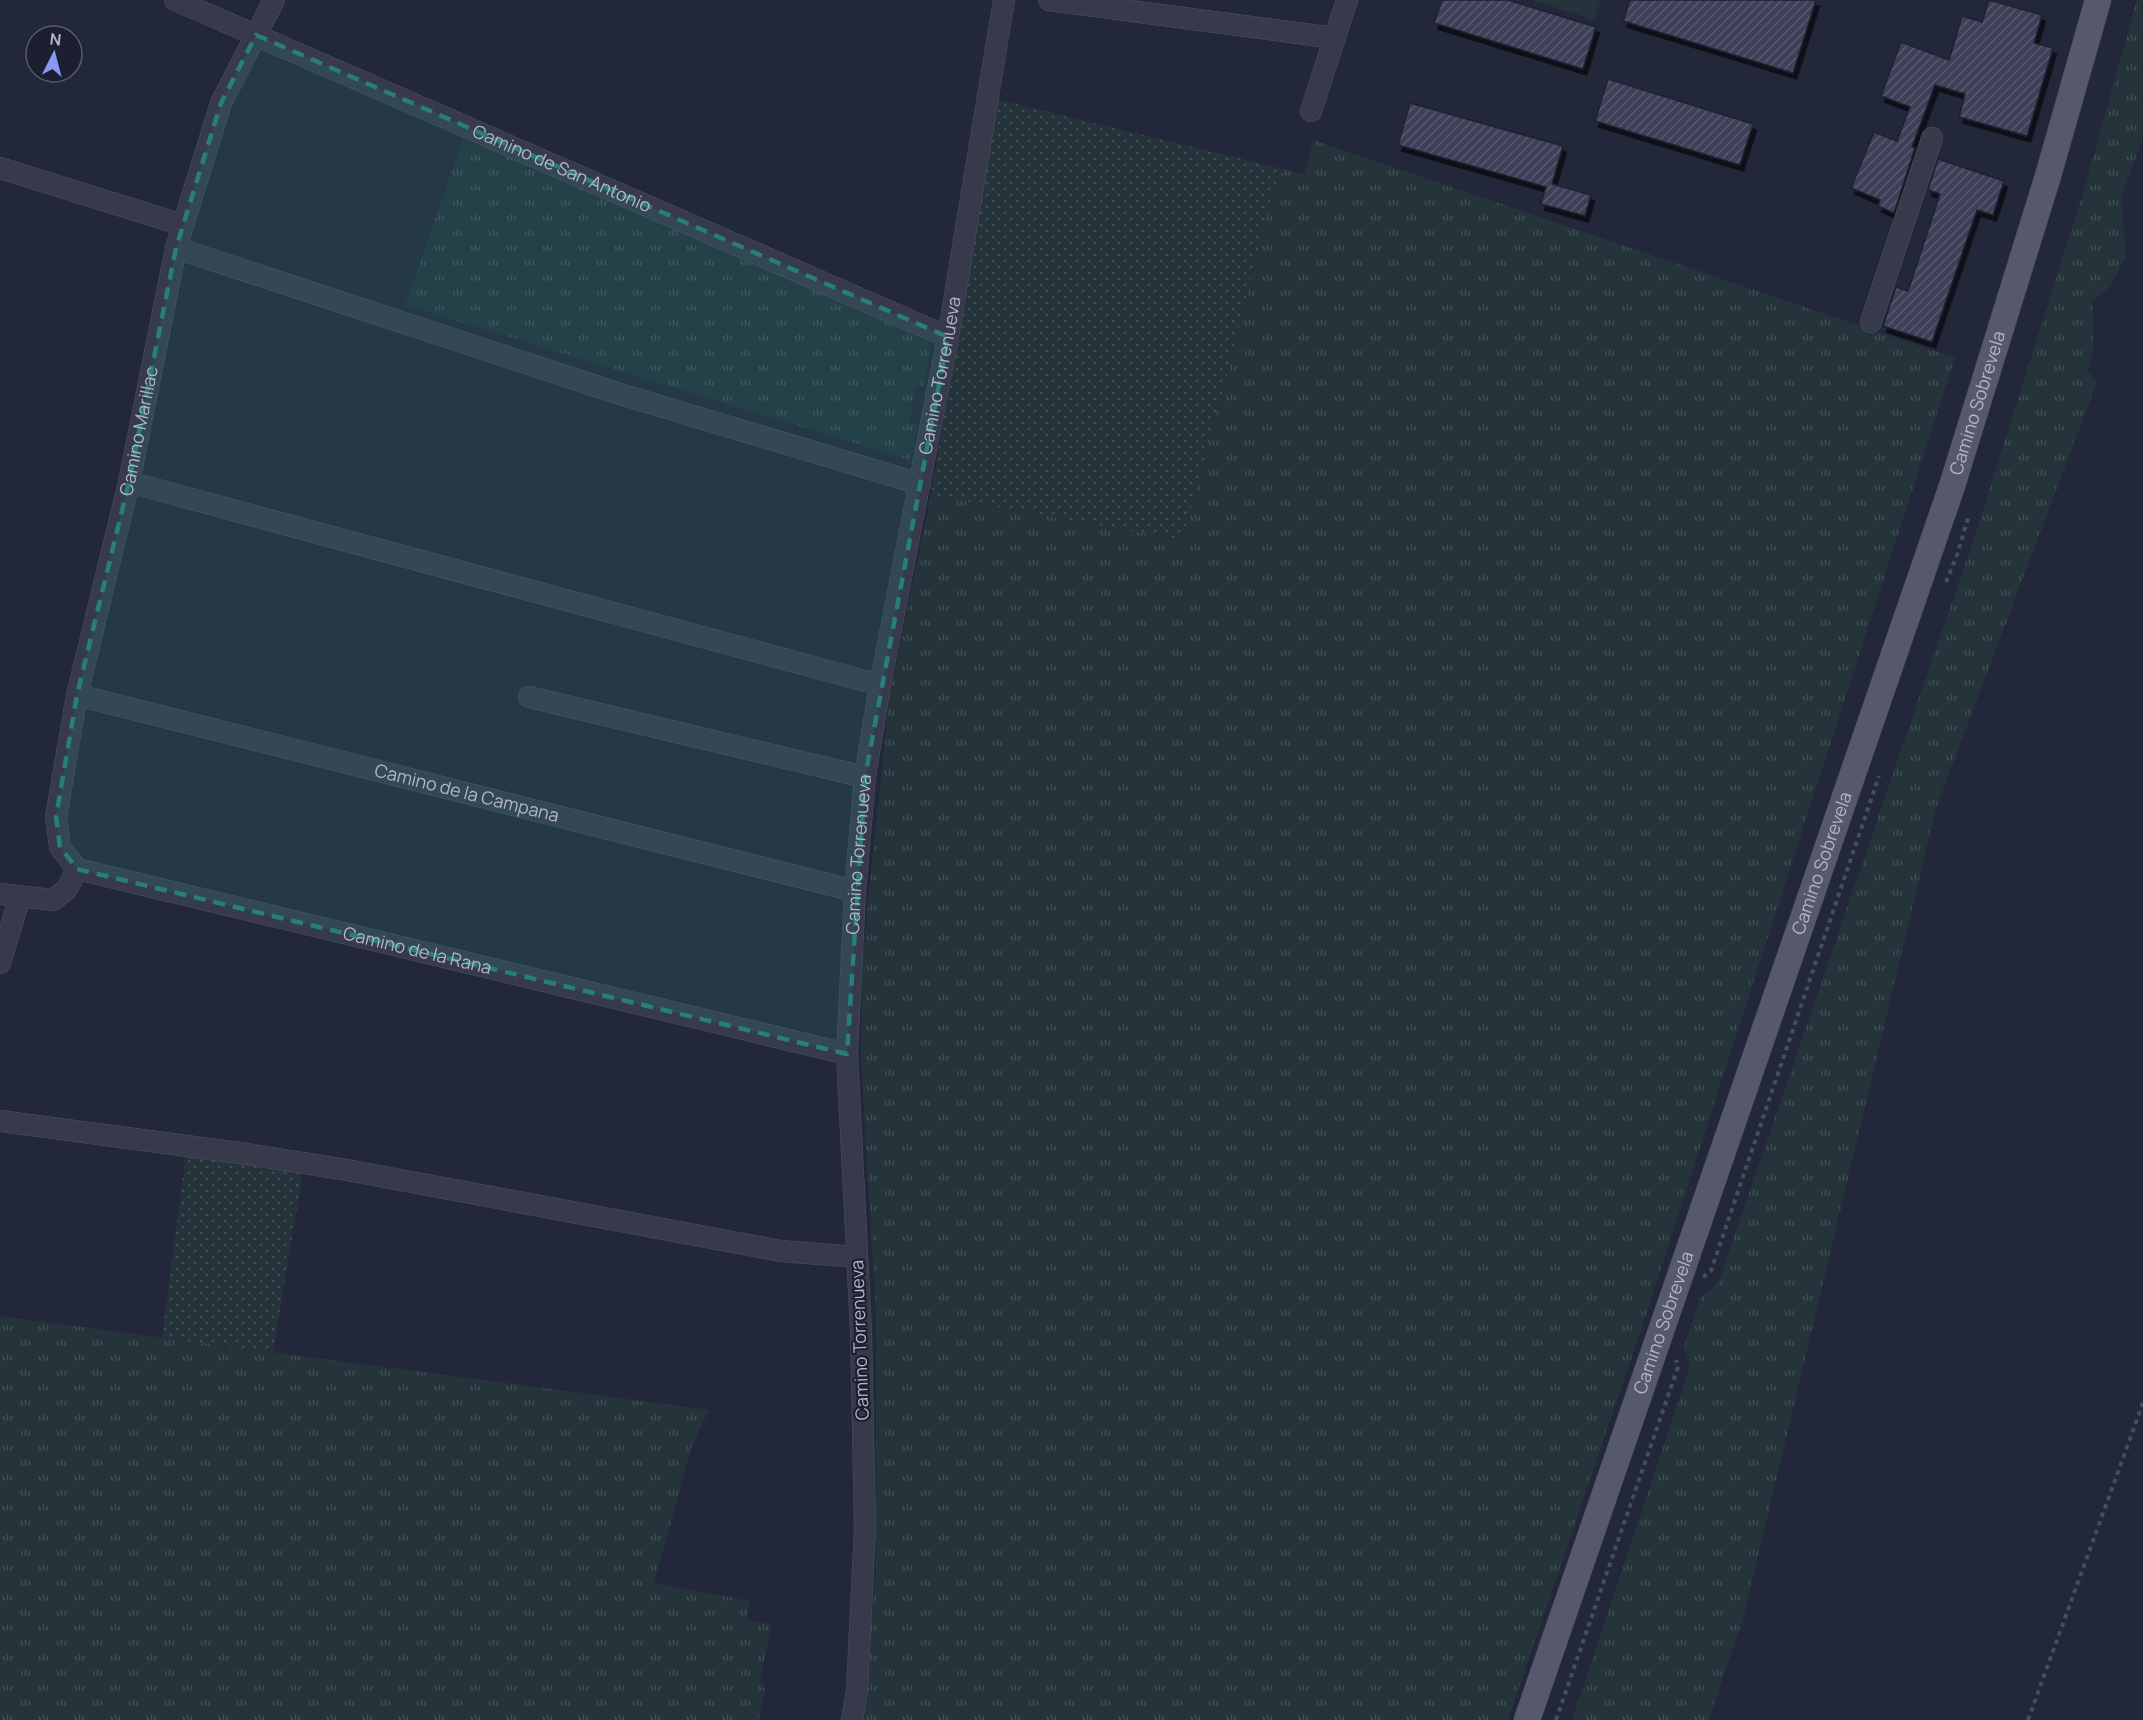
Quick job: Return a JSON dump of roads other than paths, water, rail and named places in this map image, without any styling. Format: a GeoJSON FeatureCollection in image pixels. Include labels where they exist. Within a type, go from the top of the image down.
{"type":"FeatureCollection","features":[{"type":"Feature","properties":{"kind":"main road","name":"Camino Sobrevela"},"geometry":{"type":"LineString","coordinates":[[1527,1720],[1952,486],[2048,176],[2098,0]]}},
{"type":"Feature","properties":{"kind":"street","name":"Camino de San Antonio"},"geometry":{"type":"LineString","coordinates":[[175,0],[466,129],[948,337]]}},
{"type":"Feature","properties":{"kind":"street","name":"Camino Marillac"},"geometry":{"type":"LineString","coordinates":[[77,869],[60,847],[56,817],[77,695],[129,482],[176,248],[221,103],[274,0]]}},
{"type":"Feature","properties":{"kind":"street","name":"Camino Torrenueva"},"geometry":{"type":"LineString","coordinates":[[852,1720],[857,1690],[865,1529],[857,1257],[847,1054],[855,891],[865,777],[880,685],[948,337],[1004,0]]}},
{"type":"Feature","properties":{"kind":"street"},"geometry":{"type":"LineString","coordinates":[[1049,0],[1335,38]]}},
{"type":"Feature","properties":{"kind":"street"},"geometry":{"type":"LineString","coordinates":[[1311,111],[1347,0]]}},
{"type":"Feature","properties":{"kind":"street"},"geometry":{"type":"LineString","coordinates":[[1871,322],[1932,138]]}},
{"type":"Feature","properties":{"kind":"street"},"geometry":{"type":"LineString","coordinates":[[0,168],[183,225]]}},
{"type":"Feature","properties":{"kind":"street"},"geometry":{"type":"LineString","coordinates":[[176,248],[620,394],[920,484]]}},
{"type":"Feature","properties":{"kind":"street"},"geometry":{"type":"LineString","coordinates":[[129,482],[880,685]]}},
{"type":"Feature","properties":{"kind":"street","name":"Camino de la Campana"},"geometry":{"type":"LineString","coordinates":[[77,695],[855,891]]}},
{"type":"Feature","properties":{"kind":"street"},"geometry":{"type":"LineString","coordinates":[[529,697],[865,777]]}},
{"type":"Feature","properties":{"kind":"street"},"geometry":{"type":"LineString","coordinates":[[0,963],[10,896],[53,900],[67,889],[77,869]]}},
{"type":"Feature","properties":{"kind":"street","name":"Camino de la Rana"},"geometry":{"type":"LineString","coordinates":[[77,869],[847,1054]]}},
{"type":"Feature","properties":{"kind":"street"},"geometry":{"type":"LineString","coordinates":[[0,1121],[247,1154],[781,1251],[857,1257]]}}]}
